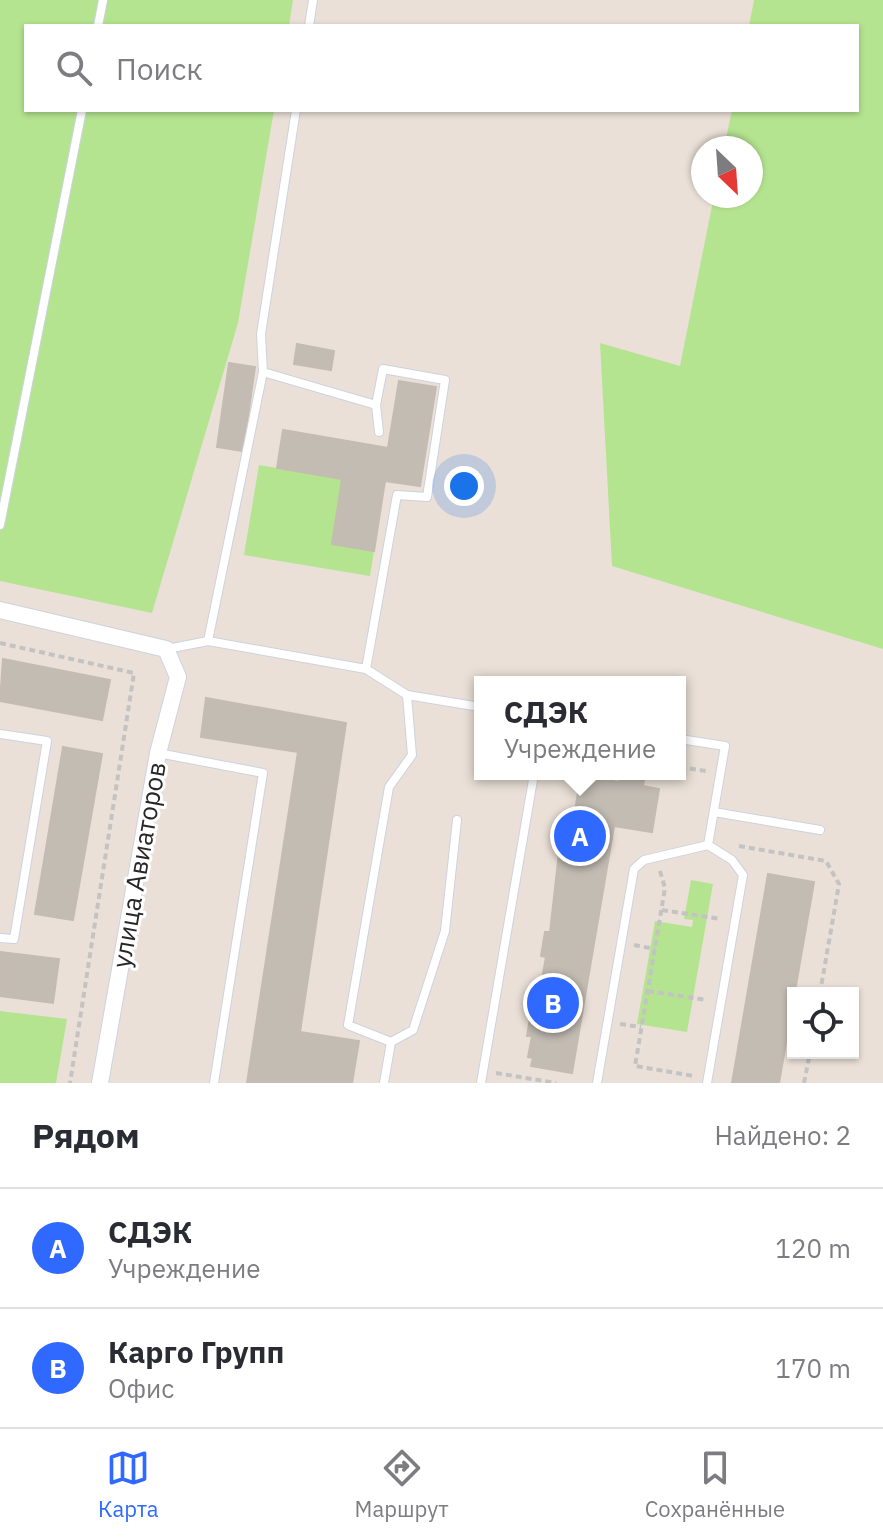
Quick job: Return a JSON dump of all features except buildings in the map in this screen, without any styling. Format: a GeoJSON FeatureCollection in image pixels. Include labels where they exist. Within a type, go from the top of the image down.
{"type":"FeatureCollection","features":[{"type":"Feature","properties":{"kind":"street"},"geometry":{"type":"LineString","coordinates":[[0,610],[166,649]]}},
{"type":"Feature","properties":{"kind":"street","name":"улица Авиаторов"},"geometry":{"type":"LineString","coordinates":[[100,1083],[158,753],[178,677],[166,649]]}},
{"type":"Feature","properties":{"kind":"lane"},"geometry":{"type":"LineString","coordinates":[[98,24],[103,0]]}},
{"type":"Feature","properties":{"kind":"lane"},"geometry":{"type":"LineString","coordinates":[[309,24],[313,0]]}},
{"type":"Feature","properties":{"kind":"lane"},"geometry":{"type":"LineString","coordinates":[[0,525],[82,112]]}},
{"type":"Feature","properties":{"kind":"lane"},"geometry":{"type":"LineString","coordinates":[[208,641],[263,372],[261,334],[296,112]]}},
{"type":"Feature","properties":{"kind":"lane"},"geometry":{"type":"LineString","coordinates":[[366,669],[397,495],[427,497],[445,380],[383,369],[376,405],[379,432]]}},
{"type":"Feature","properties":{"kind":"lane"},"geometry":{"type":"LineString","coordinates":[[263,372],[376,405]]}},
{"type":"Feature","properties":{"kind":"lane"},"geometry":{"type":"LineString","coordinates":[[166,649],[208,641],[366,669],[407,695],[474,706]]}},
{"type":"Feature","properties":{"kind":"lane"},"geometry":{"type":"LineString","coordinates":[[391,1042],[348,1025],[389,787],[412,755],[407,695]]}},
{"type":"Feature","properties":{"kind":"lane"},"geometry":{"type":"LineString","coordinates":[[0,734],[47,741],[14,939],[0,938]]}},
{"type":"Feature","properties":{"kind":"lane"},"geometry":{"type":"LineString","coordinates":[[686,740],[725,746],[708,843]]}},
{"type":"Feature","properties":{"kind":"lane"},"geometry":{"type":"LineString","coordinates":[[158,753],[263,773],[214,1083]]}},
{"type":"Feature","properties":{"kind":"lane"},"geometry":{"type":"LineString","coordinates":[[481,1083],[533,780]]}},
{"type":"Feature","properties":{"kind":"lane"},"geometry":{"type":"LineString","coordinates":[[714,812],[820,830]]}},
{"type":"Feature","properties":{"kind":"lane"},"geometry":{"type":"LineString","coordinates":[[391,1042],[413,1030],[445,931],[457,820]]}},
{"type":"Feature","properties":{"kind":"lane"},"geometry":{"type":"LineString","coordinates":[[597,1083],[634,869],[644,860],[708,843]]}},
{"type":"Feature","properties":{"kind":"lane"},"geometry":{"type":"LineString","coordinates":[[708,843],[732,860],[743,875],[708,1081]]}},
{"type":"Feature","properties":{"kind":"lane"},"geometry":{"type":"LineString","coordinates":[[384,1083],[391,1042]]}},
{"type":"Feature","properties":{"kind":"path"},"geometry":{"type":"LineString","coordinates":[[0,643],[134,673],[70,1083]]}},
{"type":"Feature","properties":{"kind":"path"},"geometry":{"type":"LineString","coordinates":[[686,768],[720,774]]}},
{"type":"Feature","properties":{"kind":"path"},"geometry":{"type":"LineString","coordinates":[[708,843],[826,861],[839,884],[821,987]]}},
{"type":"Feature","properties":{"kind":"path"},"geometry":{"type":"LineString","coordinates":[[655,857],[665,888],[635,1066],[708,1081]]}},
{"type":"Feature","properties":{"kind":"path"},"geometry":{"type":"LineString","coordinates":[[662,909],[735,922]]}},
{"type":"Feature","properties":{"kind":"path"},"geometry":{"type":"LineString","coordinates":[[621,943],[655,949]]}},
{"type":"Feature","properties":{"kind":"path"},"geometry":{"type":"LineString","coordinates":[[648,991],[721,1003]]}},
{"type":"Feature","properties":{"kind":"path"},"geometry":{"type":"LineString","coordinates":[[608,1022],[641,1027]]}},
{"type":"Feature","properties":{"kind":"path"},"geometry":{"type":"LineString","coordinates":[[804,1083],[809,1059]]}},
{"type":"Feature","properties":{"kind":"path"},"geometry":{"type":"LineString","coordinates":[[494,1072],[556,1083]]}},
{"type":"Feature","properties":{"kind":"green space"},"geometry":{"type":"Polygon","coordinates":[[[0,0],[293,0],[289,24],[24,24],[24,112],[274,112],[238,323],[152,613],[0,581],[0,0]]]}},
{"type":"Feature","properties":{"kind":"green space"},"geometry":{"type":"Polygon","coordinates":[[[754,0],[883,0],[883,649],[612,566],[600,343],[680,366],[712,208],[763,208],[763,136],[727,136],[732,112],[859,112],[859,24],[749,24],[754,0]]]}},
{"type":"Feature","properties":{"kind":"green space"},"geometry":{"type":"Polygon","coordinates":[[[259,465],[342,479],[332,544],[374,551],[370,576],[244,555],[259,465]]]}},
{"type":"Feature","properties":{"kind":"green space"},"geometry":{"type":"Polygon","coordinates":[[[691,880],[713,884],[687,1032],[637,1024],[655,921],[692,927],[693,920],[684,919],[691,880]]]}},
{"type":"Feature","properties":{"kind":"green space"},"geometry":{"type":"Polygon","coordinates":[[[0,1011],[67,1019],[56,1083],[0,1083],[0,1011]]]}},
{"type":"Feature","properties":{"kind":"place","name":"СДЭК"},"geometry":{"type":"Point","coordinates":[580,836]}},
{"type":"Feature","properties":{"kind":"place","name":"Карго Групп"},"geometry":{"type":"Point","coordinates":[553,1003]}}]}
